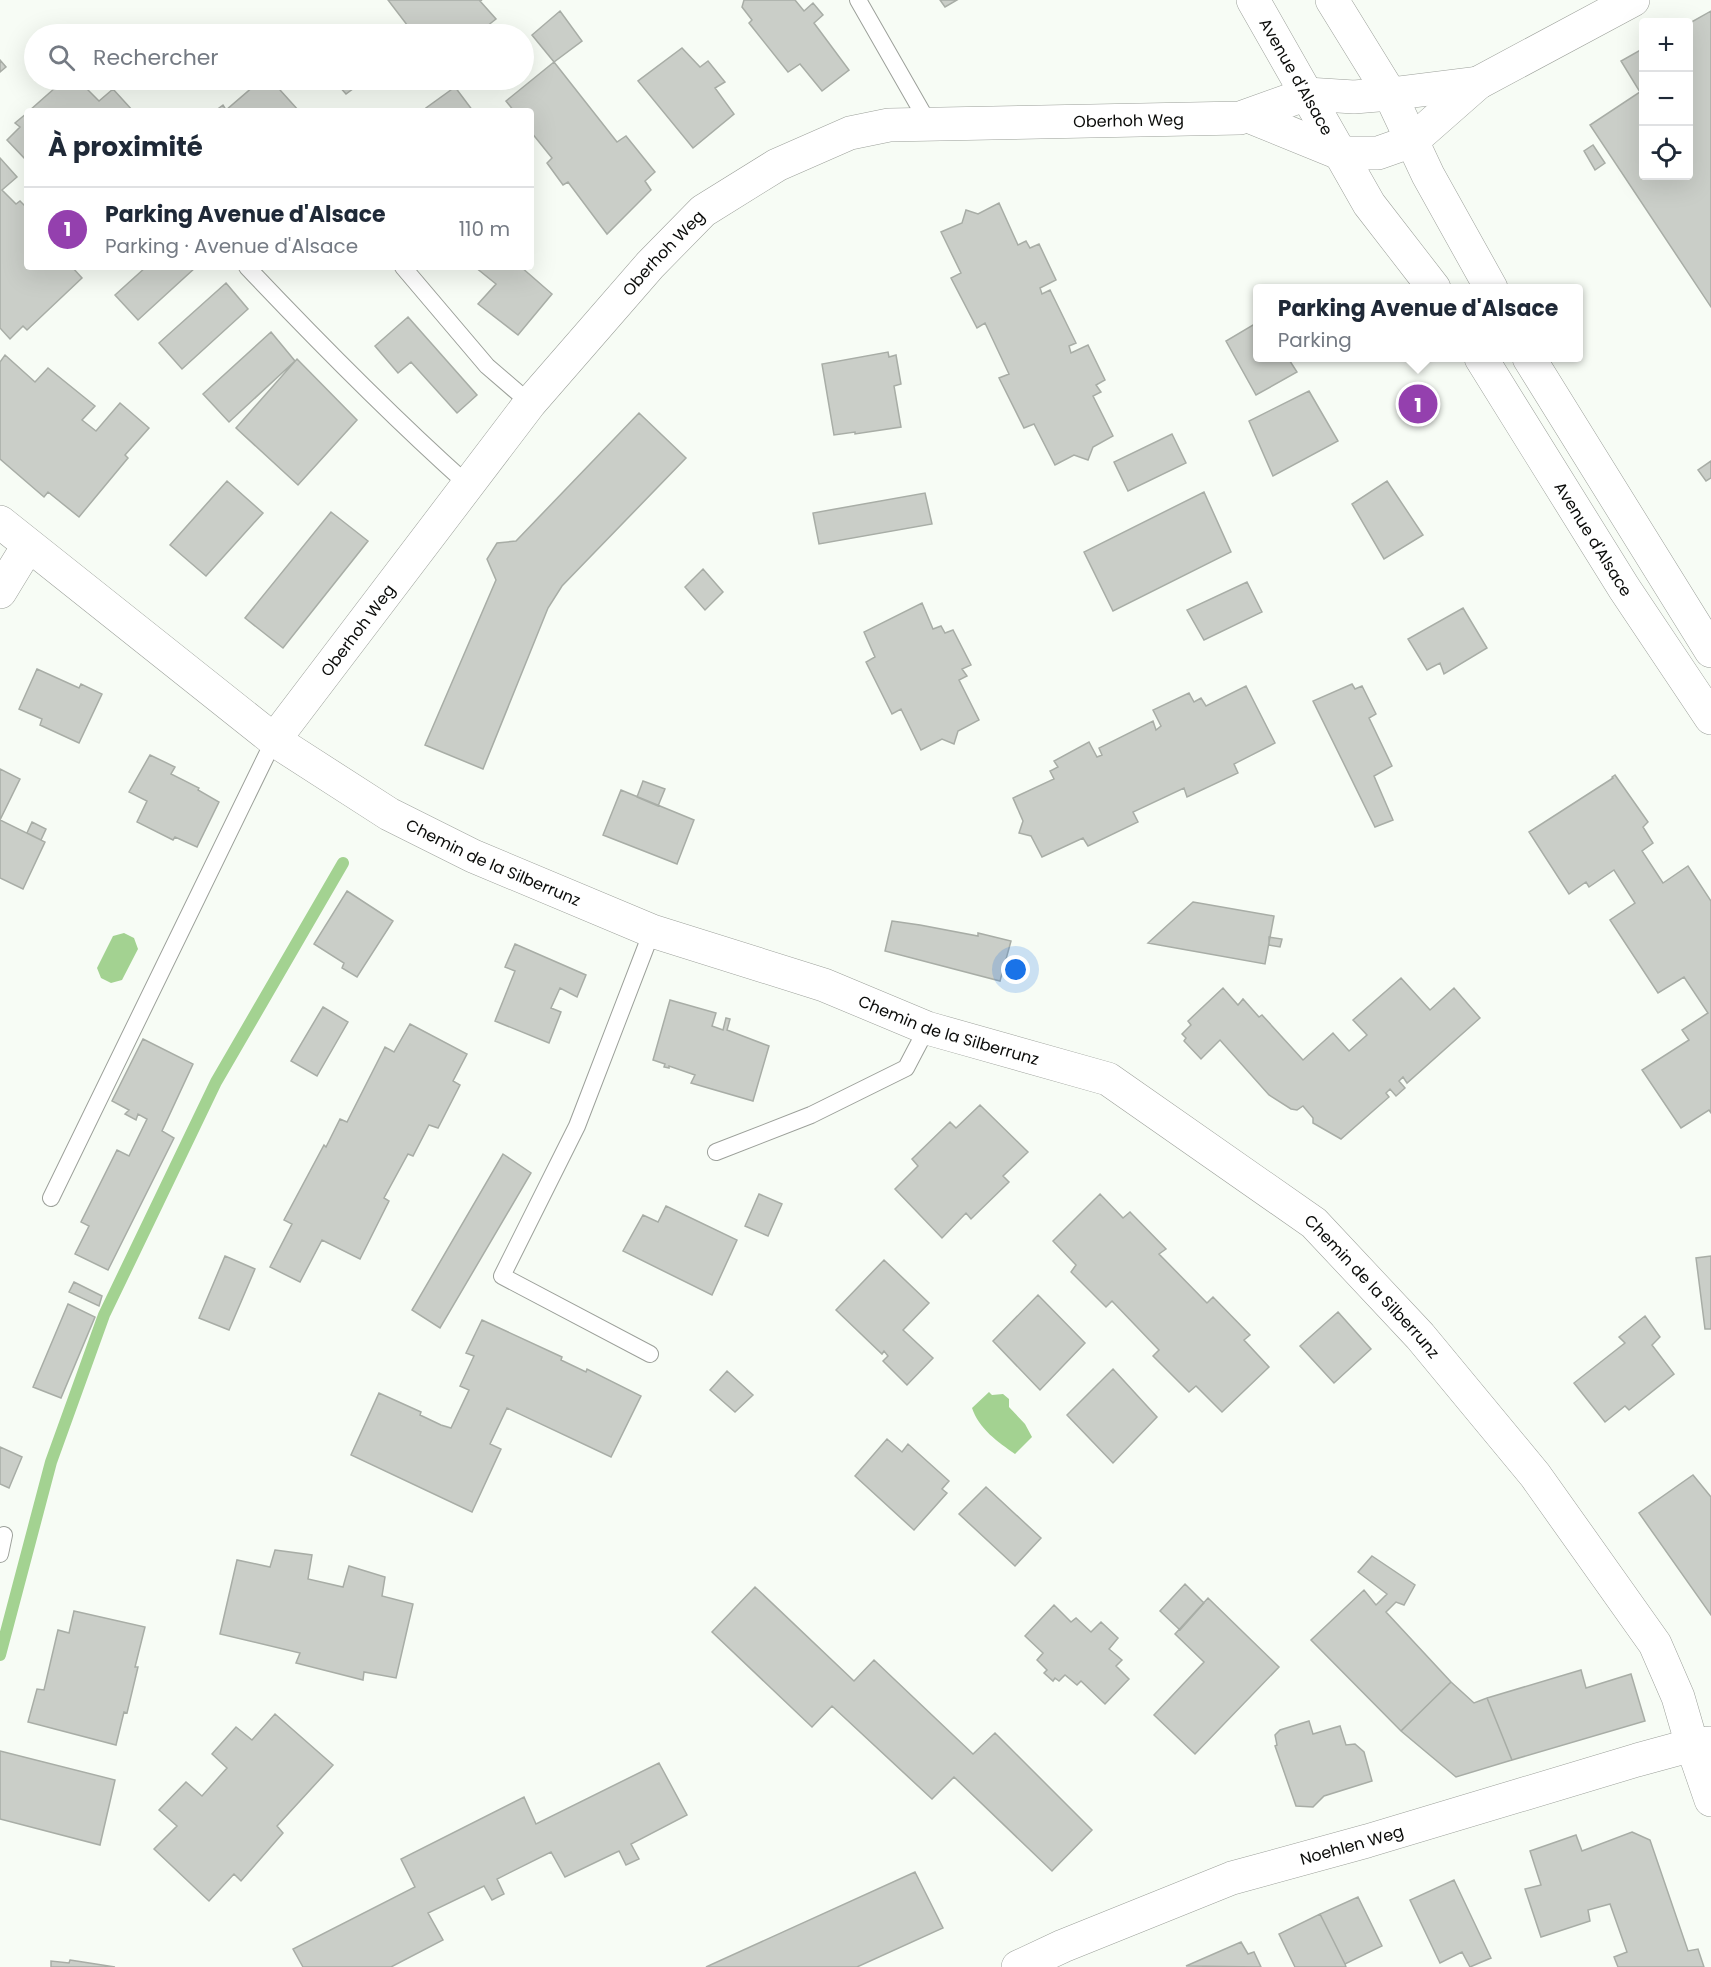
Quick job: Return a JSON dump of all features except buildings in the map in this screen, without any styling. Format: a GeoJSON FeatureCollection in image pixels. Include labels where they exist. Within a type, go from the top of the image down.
{"type":"FeatureCollection","features":[{"type":"Feature","properties":{"kind":"street","name":"Avenue d'Alsace"},"geometry":{"type":"LineString","coordinates":[[1253,0],[1308,93],[1369,204],[1431,284]]}},
{"type":"Feature","properties":{"kind":"street"},"geometry":{"type":"LineString","coordinates":[[1332,0],[1390,94],[1428,175],[1489,284]]}},
{"type":"Feature","properties":{"kind":"street"},"geometry":{"type":"LineString","coordinates":[[1412,141],[1478,83],[1633,0]]}},
{"type":"Feature","properties":{"kind":"street"},"geometry":{"type":"LineString","coordinates":[[1308,93],[1354,97],[1478,83]]}},
{"type":"Feature","properties":{"kind":"street","name":"Oberhoh Weg"},"geometry":{"type":"LineString","coordinates":[[274,740],[530,403],[650,265],[703,211],[777,165],[850,133],[889,125],[1240,118],[1308,93]]}},
{"type":"Feature","properties":{"kind":"street","name":"Oberhoh Weg"},"geometry":{"type":"LineString","coordinates":[[1248,116],[1339,153]]}},
{"type":"Feature","properties":{"kind":"street","name":"Avenue d'Alsace"},"geometry":{"type":"LineString","coordinates":[[1339,153],[1378,153],[1412,141]]}},
{"type":"Feature","properties":{"kind":"street","name":"Avenue d'Alsace"},"geometry":{"type":"LineString","coordinates":[[1484,362],[1624,588],[1711,718]]}},
{"type":"Feature","properties":{"kind":"street"},"geometry":{"type":"LineString","coordinates":[[1532,362],[1711,651]]}},
{"type":"Feature","properties":{"kind":"street","name":"Chemin de la Silberrunz"},"geometry":{"type":"LineString","coordinates":[[0,522],[274,740],[389,814],[473,856],[652,931],[825,985],[927,1028],[1108,1079],[1314,1223],[1420,1336],[1542,1485],[1655,1644],[1702,1744],[1711,1800]]}},
{"type":"Feature","properties":{"kind":"street"},"geometry":{"type":"LineString","coordinates":[[0,592],[28,546]]}},
{"type":"Feature","properties":{"kind":"street","name":"Noehlen Weg"},"geometry":{"type":"LineString","coordinates":[[1018,1967],[1062,1946],[1232,1878],[1367,1841],[1626,1763],[1702,1744]]}},
{"type":"Feature","properties":{"kind":"lane"},"geometry":{"type":"LineString","coordinates":[[858,0],[929,124]]}},
{"type":"Feature","properties":{"kind":"lane"},"geometry":{"type":"LineString","coordinates":[[250,270],[307,330],[467,484]]}},
{"type":"Feature","properties":{"kind":"lane"},"geometry":{"type":"LineString","coordinates":[[407,270],[487,366],[530,403]]}},
{"type":"Feature","properties":{"kind":"lane"},"geometry":{"type":"LineString","coordinates":[[51,1198],[274,740]]}},
{"type":"Feature","properties":{"kind":"lane"},"geometry":{"type":"LineString","coordinates":[[650,1354],[502,1276],[577,1126],[652,931]]}},
{"type":"Feature","properties":{"kind":"lane"},"geometry":{"type":"LineString","coordinates":[[716,1152],[811,1116],[906,1068],[927,1028]]}},
{"type":"Feature","properties":{"kind":"lane"},"geometry":{"type":"LineString","coordinates":[[0,1554],[4,1535]]}},
{"type":"Feature","properties":{"kind":"shaded area"},"geometry":{"type":"Polygon","coordinates":[[[124,933],[134,938],[138,949],[122,980],[111,983],[101,978],[97,968],[113,936],[124,933]]]}},
{"type":"Feature","properties":{"kind":"shaded area"},"geometry":{"type":"Polygon","coordinates":[[[989,1392],[992,1395],[1003,1394],[1009,1399],[1009,1407],[1025,1424],[1032,1437],[1015,1454],[984,1429],[975,1416],[972,1408],[989,1392]]]}},
{"type":"Feature","properties":{"kind":"waterway"},"geometry":{"type":"LineString","coordinates":[[0,1655],[51,1462],[104,1315],[216,1082],[343,863]]}},
{"type":"Feature","properties":{"kind":"place","name":"Parking Avenue d'Alsace"},"geometry":{"type":"Point","coordinates":[1418,404]}}]}
